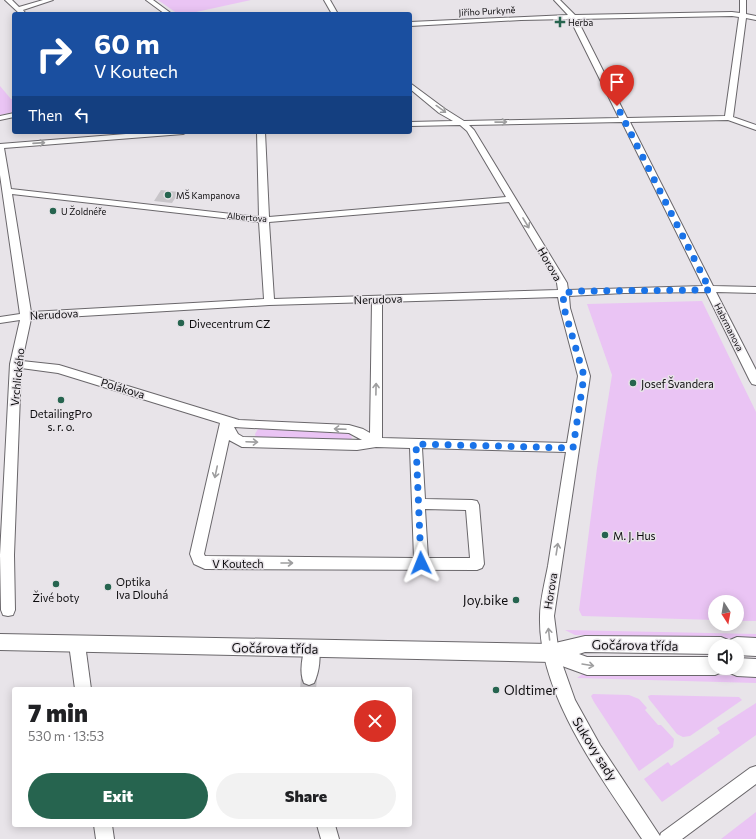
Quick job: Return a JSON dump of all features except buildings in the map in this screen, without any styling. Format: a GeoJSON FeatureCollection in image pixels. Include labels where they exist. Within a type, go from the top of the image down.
{"type":"FeatureCollection","features":[{"type":"Feature","properties":{"kind":"street"},"geometry":{"type":"LineString","coordinates":[[8,0],[22,12]]}},
{"type":"Feature","properties":{"kind":"street"},"geometry":{"type":"LineString","coordinates":[[18,9],[50,0]]}},
{"type":"Feature","properties":{"kind":"street"},"geometry":{"type":"LineString","coordinates":[[149,0],[166,12]]}},
{"type":"Feature","properties":{"kind":"street"},"geometry":{"type":"LineString","coordinates":[[327,0],[334,12]]}},
{"type":"Feature","properties":{"kind":"street","name":"Habrmanova"},"geometry":{"type":"LineString","coordinates":[[557,0],[572,16],[756,381]]}},
{"type":"Feature","properties":{"kind":"street"},"geometry":{"type":"LineString","coordinates":[[729,118],[743,15],[743,0]]}},
{"type":"Feature","properties":{"kind":"street"},"geometry":{"type":"LineString","coordinates":[[563,7],[570,4]]}},
{"type":"Feature","properties":{"kind":"street","name":"Jiřího Purkyně"},"geometry":{"type":"LineString","coordinates":[[412,24],[572,16],[743,15],[756,18]]}},
{"type":"Feature","properties":{"kind":"street","name":"Horova"},"geometry":{"type":"LineString","coordinates":[[412,87],[442,111],[462,123],[470,130],[561,280],[564,308],[584,376],[546,616],[551,653]]}},
{"type":"Feature","properties":{"kind":"street"},"geometry":{"type":"LineString","coordinates":[[0,118],[12,115]]}},
{"type":"Feature","properties":{"kind":"street"},"geometry":{"type":"LineString","coordinates":[[412,124],[729,118],[756,128]]}},
{"type":"Feature","properties":{"kind":"street"},"geometry":{"type":"LineString","coordinates":[[0,147],[159,134]]}},
{"type":"Feature","properties":{"kind":"street"},"geometry":{"type":"LineString","coordinates":[[261,134],[269,302]]}},
{"type":"Feature","properties":{"kind":"street","name":"Vrchlického"},"geometry":{"type":"LineString","coordinates":[[0,147],[8,191],[26,316],[16,364],[7,555],[8,610]]}},
{"type":"Feature","properties":{"kind":"street","name":"Albertova"},"geometry":{"type":"LineString","coordinates":[[8,191],[264,220],[511,199]]}},
{"type":"Feature","properties":{"kind":"street","name":"Nerudova"},"geometry":{"type":"LineString","coordinates":[[0,320],[26,316],[269,302],[563,293],[581,291],[756,290]]}},
{"type":"Feature","properties":{"kind":"street"},"geometry":{"type":"LineString","coordinates":[[376,442],[377,299]]}},
{"type":"Feature","properties":{"kind":"street","name":"Polákova"},"geometry":{"type":"LineString","coordinates":[[16,364],[59,369],[227,420]]}},
{"type":"Feature","properties":{"kind":"street"},"geometry":{"type":"LineString","coordinates":[[376,442],[360,432],[349,429],[249,425],[227,420],[234,440],[242,442],[357,445],[376,442],[573,448]]}},
{"type":"Feature","properties":{"kind":"street","name":"V Koutech"},"geometry":{"type":"LineString","coordinates":[[227,420],[198,554],[199,560],[204,563],[477,564],[472,505],[418,504]]}},
{"type":"Feature","properties":{"kind":"street"},"geometry":{"type":"LineString","coordinates":[[416,444],[421,563]]}},
{"type":"Feature","properties":{"kind":"street","name":"Gočárova třída"},"geometry":{"type":"LineString","coordinates":[[0,642],[551,653],[585,644],[708,646]]}},
{"type":"Feature","properties":{"kind":"street"},"geometry":{"type":"LineString","coordinates":[[77,644],[83,687]]}},
{"type":"Feature","properties":{"kind":"street"},"geometry":{"type":"LineString","coordinates":[[744,646],[756,647]]}},
{"type":"Feature","properties":{"kind":"street"},"geometry":{"type":"LineString","coordinates":[[309,678],[312,649]]}},
{"type":"Feature","properties":{"kind":"street","name":"Gočárova třída"},"geometry":{"type":"LineString","coordinates":[[551,653],[587,666],[708,666]]}},
{"type":"Feature","properties":{"kind":"street","name":"Sukovy sady"},"geometry":{"type":"LineString","coordinates":[[551,653],[558,680],[572,712],[587,739],[652,839]]}},
{"type":"Feature","properties":{"kind":"street"},"geometry":{"type":"LineString","coordinates":[[744,667],[756,668]]}},
{"type":"Feature","properties":{"kind":"street"},"geometry":{"type":"LineString","coordinates":[[667,839],[756,774]]}},
{"type":"Feature","properties":{"kind":"street"},"geometry":{"type":"LineString","coordinates":[[103,827],[105,839]]}},
{"type":"Feature","properties":{"kind":"street"},"geometry":{"type":"LineString","coordinates":[[327,827],[330,839]]}},
{"type":"Feature","properties":{"kind":"shaded area"},"geometry":{"type":"Polygon","coordinates":[[[158,0],[251,0],[196,12],[175,12],[158,0]]]}},
{"type":"Feature","properties":{"kind":"shaded area"},"geometry":{"type":"Polygon","coordinates":[[[0,86],[12,99],[12,112],[0,115],[0,86]]]}},
{"type":"Feature","properties":{"kind":"shaded area"},"geometry":{"type":"Polygon","coordinates":[[[702,301],[756,412],[756,621],[744,621],[744,595],[708,595],[708,620],[582,616],[579,610],[597,468],[612,375],[587,304],[702,301]]]}},
{"type":"Feature","properties":{"kind":"shaded area"},"geometry":{"type":"Polygon","coordinates":[[[258,429],[350,433],[352,438],[348,443],[256,439],[255,434],[258,429]]]}},
{"type":"Feature","properties":{"kind":"shaded area"},"geometry":{"type":"Polygon","coordinates":[[[565,630],[756,634],[756,639],[575,635],[565,630]]]}},
{"type":"Feature","properties":{"kind":"shaded area"},"geometry":{"type":"Polygon","coordinates":[[[584,673],[756,676],[756,683],[577,678],[584,673]]]}},
{"type":"Feature","properties":{"kind":"shaded area"},"geometry":{"type":"Polygon","coordinates":[[[593,694],[629,695],[639,699],[647,708],[645,710],[658,725],[661,725],[674,739],[673,747],[639,771],[594,702],[591,696],[593,694]]]}},
{"type":"Feature","properties":{"kind":"shaded area"},"geometry":{"type":"Polygon","coordinates":[[[648,696],[739,697],[742,700],[690,736],[683,737],[677,734],[649,699],[648,696]]]}},
{"type":"Feature","properties":{"kind":"shaded area"},"geometry":{"type":"Polygon","coordinates":[[[756,703],[756,735],[662,802],[644,779],[668,762],[671,766],[720,733],[717,728],[756,703]]]}},
{"type":"Feature","properties":{"kind":"shaded area"},"geometry":{"type":"Polygon","coordinates":[[[756,812],[756,839],[721,839],[756,812]]]}},
{"type":"Feature","properties":{"kind":"tunnel"},"geometry":{"type":"LineString","coordinates":[[308,687],[309,678]]}},
{"type":"Feature","properties":{"kind":"place","name":"Herba"},"geometry":{"type":"Point","coordinates":[560,22]}},
{"type":"Feature","properties":{"kind":"place","name":"MŠ Kampanova"},"geometry":{"type":"Point","coordinates":[168,195]}},
{"type":"Feature","properties":{"kind":"place","name":"U Žoldnéře"},"geometry":{"type":"Point","coordinates":[53,211]}},
{"type":"Feature","properties":{"kind":"place","name":"Divecentrum CZ"},"geometry":{"type":"Point","coordinates":[181,323]}},
{"type":"Feature","properties":{"kind":"place","name":"Josef Švandera"},"geometry":{"type":"Point","coordinates":[633,383]}},
{"type":"Feature","properties":{"kind":"place","name":"DetailingPro s. r. o."},"geometry":{"type":"Point","coordinates":[61,400]}},
{"type":"Feature","properties":{"kind":"place","name":"M. J. Hus"},"geometry":{"type":"Point","coordinates":[605,535]}},
{"type":"Feature","properties":{"kind":"place","name":"Živé boty"},"geometry":{"type":"Point","coordinates":[56,584]}},
{"type":"Feature","properties":{"kind":"place","name":"Optika Iva Dlouhá"},"geometry":{"type":"Point","coordinates":[108,587]}},
{"type":"Feature","properties":{"kind":"place","name":"Joy.bike"},"geometry":{"type":"Point","coordinates":[516,600]}},
{"type":"Feature","properties":{"kind":"place","name":"Oldtimer"},"geometry":{"type":"Point","coordinates":[496,690]}},
{"type":"Feature","properties":{"kind":"route"},"geometry":{"type":"LineString","coordinates":[[421,563],[416,444],[573,448],[584,376],[564,308],[563,293],[581,291],[710,290],[617,106]]}}]}
